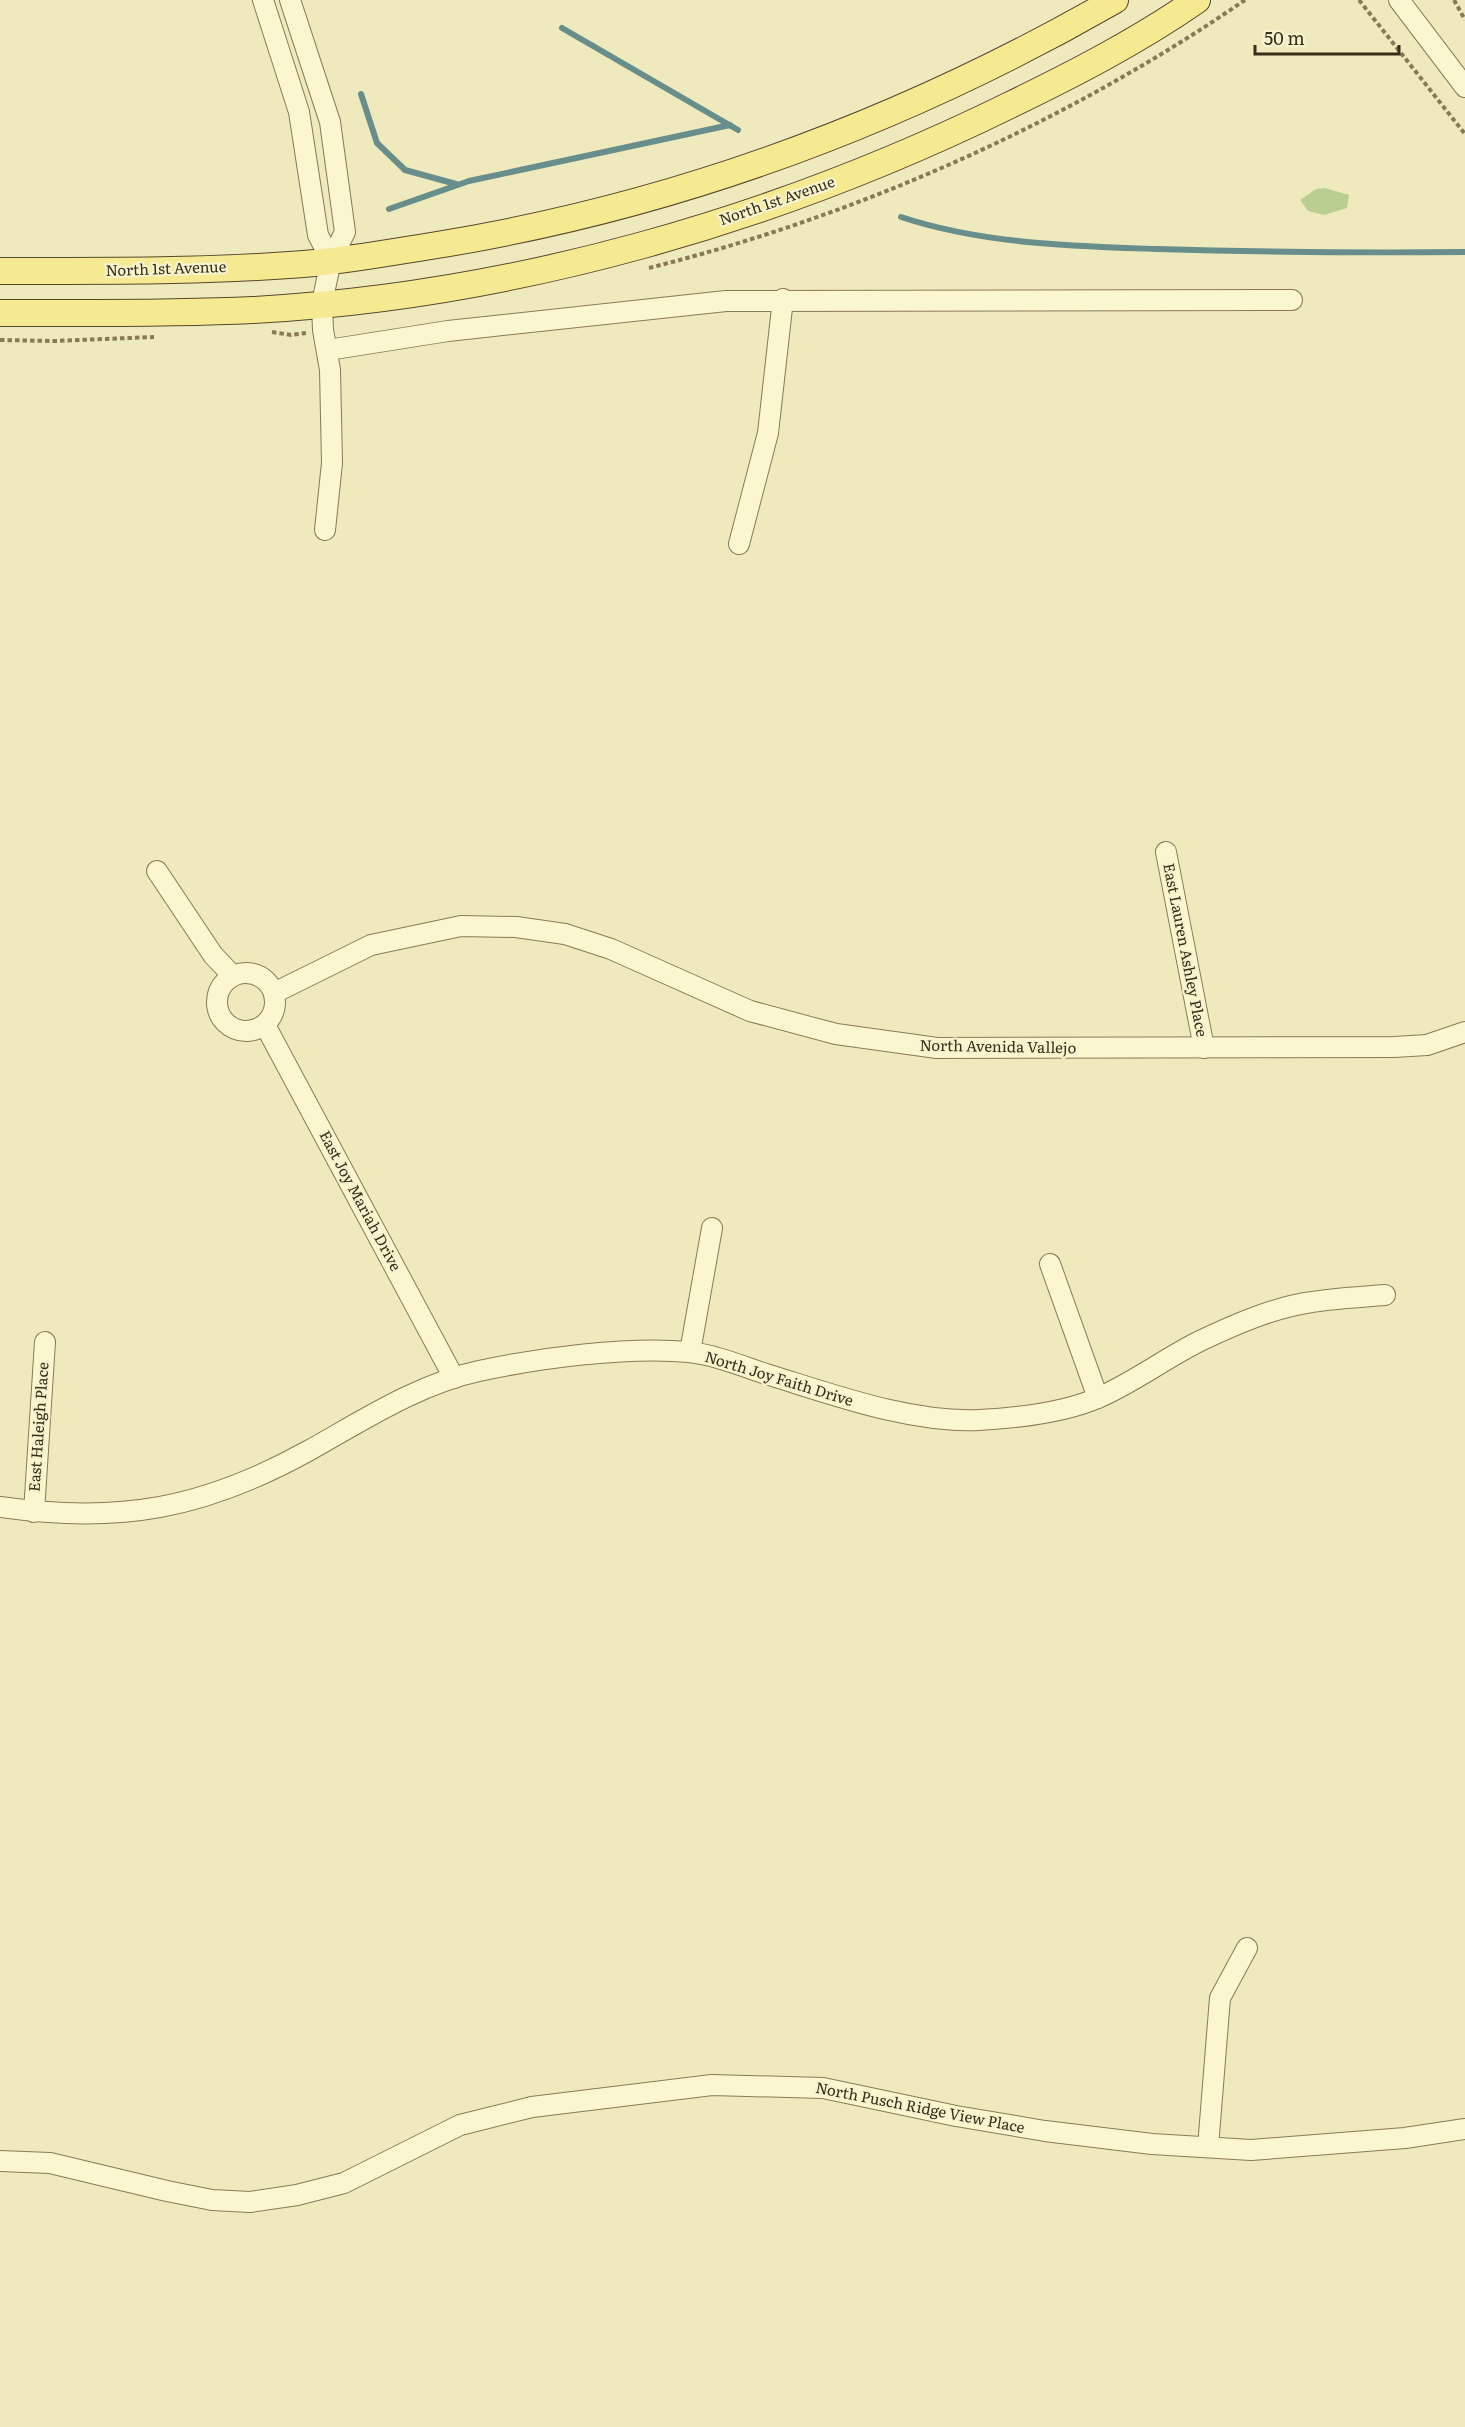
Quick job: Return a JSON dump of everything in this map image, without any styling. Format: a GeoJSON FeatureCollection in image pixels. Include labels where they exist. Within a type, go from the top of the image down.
{"type":"FeatureCollection","features":[{"type":"Feature","properties":{"kind":"main road","name":"North 1st Avenue"},"geometry":{"type":"LineString","coordinates":[[0,271],[152,271],[331,260],[501,234],[564,220],[654,197],[779,158],[945,90],[1058,33],[1114,0]]}},
{"type":"Feature","properties":{"kind":"main road","name":"North 1st Avenue"},"geometry":{"type":"LineString","coordinates":[[0,313],[253,310],[322,303],[449,288],[626,249],[768,206],[912,152],[1074,74],[1166,21],[1197,0]]}},
{"type":"Feature","properties":{"kind":"street"},"geometry":{"type":"LineString","coordinates":[[263,0],[299,112],[318,235],[331,260]]}},
{"type":"Feature","properties":{"kind":"street"},"geometry":{"type":"LineString","coordinates":[[290,0],[330,122],[345,232],[331,260],[322,303],[328,350],[332,463],[325,530]]}},
{"type":"Feature","properties":{"kind":"street"},"geometry":{"type":"LineString","coordinates":[[1399,0],[1465,87]]}},
{"type":"Feature","properties":{"kind":"street"},"geometry":{"type":"LineString","coordinates":[[328,350],[448,331],[726,301],[783,299],[1293,300]]}},
{"type":"Feature","properties":{"kind":"street"},"geometry":{"type":"LineString","coordinates":[[740,544],[768,433],[783,299]]}},
{"type":"Feature","properties":{"kind":"street","name":"East Lauren Ashley Place"},"geometry":{"type":"LineString","coordinates":[[1166,852],[1204,1048]]}},
{"type":"Feature","properties":{"kind":"street"},"geometry":{"type":"LineString","coordinates":[[157,871],[213,955],[233,976]]}},
{"type":"Feature","properties":{"kind":"street","name":"North Avenida Vallejo"},"geometry":{"type":"LineString","coordinates":[[274,993],[371,945],[461,926],[516,927],[565,934],[611,949],[750,1011],[836,1034],[937,1048],[1426,1045],[1465,1032]]}},
{"type":"Feature","properties":{"kind":"street"},"geometry":{"type":"LineString","coordinates":[[254,974],[270,984],[274,993],[276,1004],[272,1016],[265,1025],[256,1030],[244,1032],[233,1029],[219,1015],[217,996],[221,987],[233,976],[254,974]]}},
{"type":"Feature","properties":{"kind":"street","name":"East Joy Mariah Drive"},"geometry":{"type":"LineString","coordinates":[[265,1025],[454,1378]]}},
{"type":"Feature","properties":{"kind":"street"},"geometry":{"type":"LineString","coordinates":[[690,1352],[712,1228]]}},
{"type":"Feature","properties":{"kind":"street"},"geometry":{"type":"LineString","coordinates":[[1050,1264],[1098,1398]]}},
{"type":"Feature","properties":{"kind":"street","name":"North Joy Faith Drive"},"geometry":{"type":"LineString","coordinates":[[0,1507],[34,1512],[99,1516],[197,1500],[273,1470],[390,1405],[454,1378],[535,1360],[612,1353],[690,1352],[860,1403],[928,1416],[976,1420],[1035,1414],[1098,1398],[1201,1340],[1270,1313],[1310,1302],[1384,1295]]}},
{"type":"Feature","properties":{"kind":"street","name":"East Haleigh Place"},"geometry":{"type":"LineString","coordinates":[[34,1512],[45,1342]]}},
{"type":"Feature","properties":{"kind":"street"},"geometry":{"type":"LineString","coordinates":[[1208,2147],[1220,1998],[1247,1948]]}},
{"type":"Feature","properties":{"kind":"street","name":"North Pusch Ridge View Place"},"geometry":{"type":"LineString","coordinates":[[0,2161],[50,2163],[212,2200],[250,2202],[297,2195],[344,2184],[470,2122],[532,2107],[712,2085],[824,2088],[956,2116],[1045,2131],[1152,2144],[1251,2150],[1313,2147],[1465,2129]]}},
{"type":"Feature","properties":{"kind":"path"},"geometry":{"type":"LineString","coordinates":[[1359,0],[1465,134]]}},
{"type":"Feature","properties":{"kind":"path"},"geometry":{"type":"LineString","coordinates":[[1454,0],[1465,20]]}},
{"type":"Feature","properties":{"kind":"path"},"geometry":{"type":"LineString","coordinates":[[270,332],[291,335]]}},
{"type":"Feature","properties":{"kind":"path"},"geometry":{"type":"LineString","coordinates":[[0,339],[54,341],[156,337]]}},
{"type":"Feature","properties":{"kind":"green space"},"geometry":{"type":"Polygon","coordinates":[[[1325,188],[1349,195],[1347,208],[1324,215],[1308,211],[1300,200],[1316,189],[1325,188]]]}},
{"type":"Feature","properties":{"kind":"waterway"},"geometry":{"type":"LineString","coordinates":[[562,28],[738,130]]}},
{"type":"Feature","properties":{"kind":"waterway"},"geometry":{"type":"LineString","coordinates":[[361,94],[377,143],[405,170],[456,184]]}},
{"type":"Feature","properties":{"kind":"waterway"},"geometry":{"type":"LineString","coordinates":[[389,209],[469,181],[730,125]]}},
{"type":"Feature","properties":{"kind":"waterway"},"geometry":{"type":"LineString","coordinates":[[901,217],[963,233],[1060,245],[1233,251],[1465,252]]}}]}
